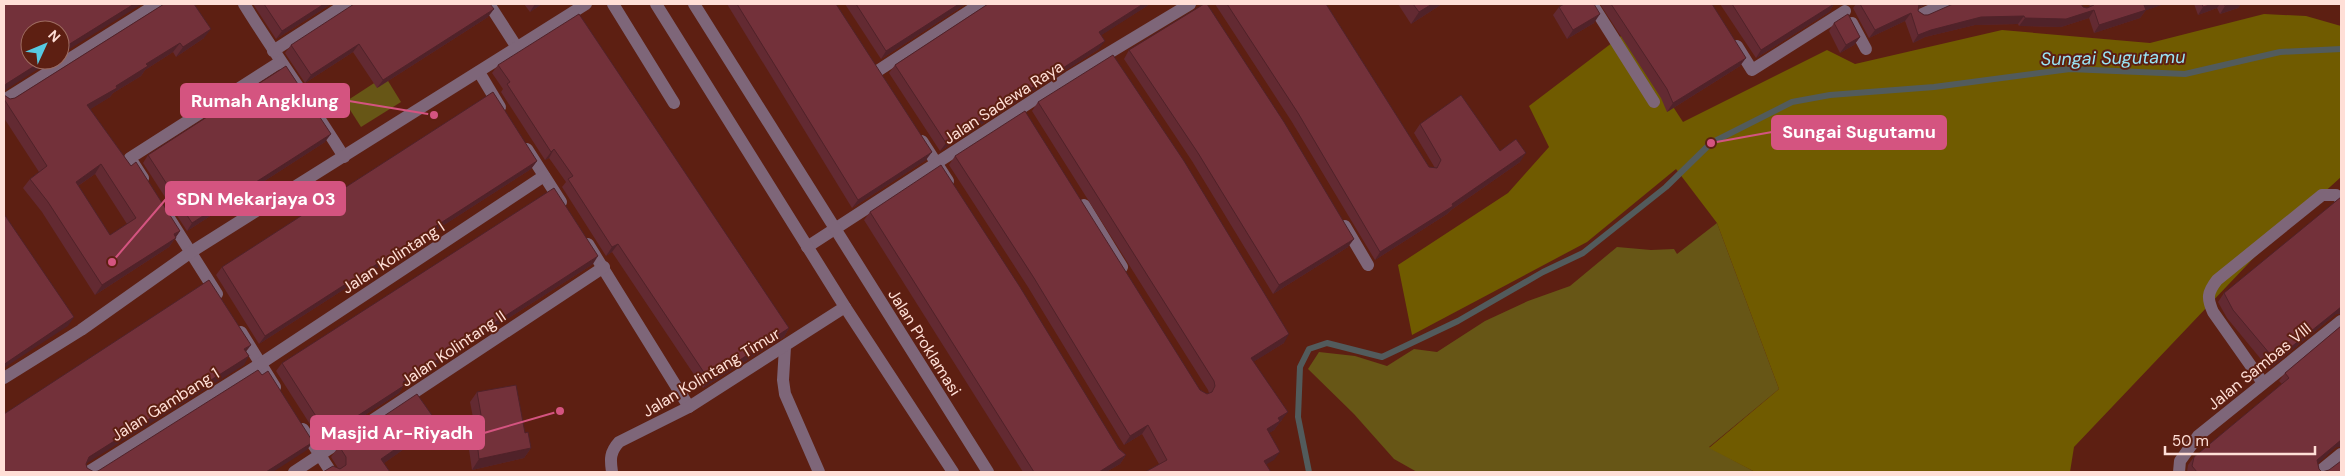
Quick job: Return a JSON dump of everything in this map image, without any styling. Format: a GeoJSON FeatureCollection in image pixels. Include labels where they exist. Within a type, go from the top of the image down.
{"type":"FeatureCollection","features":[{"type":"Feature","properties":{"kind":"street"},"geometry":{"type":"LineString","coordinates":[[4,100],[157,4]]}},
{"type":"Feature","properties":{"kind":"street"},"geometry":{"type":"LineString","coordinates":[[244,4],[280,62],[305,95],[344,157]]}},
{"type":"Feature","properties":{"kind":"street"},"geometry":{"type":"LineString","coordinates":[[273,51],[346,4]]}},
{"type":"Feature","properties":{"kind":"street"},"geometry":{"type":"LineString","coordinates":[[489,4],[516,46]]}},
{"type":"Feature","properties":{"kind":"street"},"geometry":{"type":"LineString","coordinates":[[4,378],[78,326],[191,252],[344,157],[516,46],[586,4]]}},
{"type":"Feature","properties":{"kind":"street"},"geometry":{"type":"LineString","coordinates":[[613,4],[674,103]]}},
{"type":"Feature","properties":{"kind":"street"},"geometry":{"type":"LineString","coordinates":[[656,4],[845,307],[954,472]]}},
{"type":"Feature","properties":{"kind":"street","name":"Jalan Proklamasi"},"geometry":{"type":"LineString","coordinates":[[694,4],[988,472]]}},
{"type":"Feature","properties":{"kind":"street"},"geometry":{"type":"LineString","coordinates":[[878,70],[980,4]]}},
{"type":"Feature","properties":{"kind":"street","name":"Jalan Sadewa Raya"},"geometry":{"type":"LineString","coordinates":[[835,230],[937,164],[1112,57],[1190,4]]}},
{"type":"Feature","properties":{"kind":"street"},"geometry":{"type":"LineString","coordinates":[[1592,4],[1654,102]]}},
{"type":"Feature","properties":{"kind":"street"},"geometry":{"type":"LineString","coordinates":[[1920,15],[1945,4]]}},
{"type":"Feature","properties":{"kind":"street"},"geometry":{"type":"LineString","coordinates":[[1732,37],[1752,70],[1843,7],[1866,50]]}},
{"type":"Feature","properties":{"kind":"street"},"geometry":{"type":"LineString","coordinates":[[150,190],[130,158],[280,62]]}},
{"type":"Feature","properties":{"kind":"street"},"geometry":{"type":"LineString","coordinates":[[478,72],[509,120]]}},
{"type":"Feature","properties":{"kind":"street"},"geometry":{"type":"LineString","coordinates":[[918,133],[953,188]]}},
{"type":"Feature","properties":{"kind":"street"},"geometry":{"type":"LineString","coordinates":[[519,136],[566,210]]}},
{"type":"Feature","properties":{"kind":"street","name":"Jalan Kolintang I"},"geometry":{"type":"LineString","coordinates":[[260,364],[544,176]]}},
{"type":"Feature","properties":{"kind":"street"},"geometry":{"type":"LineString","coordinates":[[2263,383],[2213,312],[2207,300],[2209,291],[2217,280],[2322,195],[2336,195],[2341,199]]}},
{"type":"Feature","properties":{"kind":"street"},"geometry":{"type":"LineString","coordinates":[[1078,196],[1128,276]]}},
{"type":"Feature","properties":{"kind":"street"},"geometry":{"type":"LineString","coordinates":[[160,205],[226,308]]}},
{"type":"Feature","properties":{"kind":"street"},"geometry":{"type":"LineString","coordinates":[[1338,216],[1368,265]]}},
{"type":"Feature","properties":{"kind":"street"},"geometry":{"type":"LineString","coordinates":[[807,247],[835,230]]}},
{"type":"Feature","properties":{"kind":"street"},"geometry":{"type":"LineString","coordinates":[[582,234],[689,407]]}},
{"type":"Feature","properties":{"kind":"street","name":"Jalan Kolintang II"},"geometry":{"type":"LineString","coordinates":[[294,472],[604,267]]}},
{"type":"Feature","properties":{"kind":"street","name":"Jalan Kolintang Timur"},"geometry":{"type":"LineString","coordinates":[[612,472],[610,458],[613,449],[619,442],[689,407],[786,347],[845,307]]}},
{"type":"Feature","properties":{"kind":"street","name":"Jalan Sambas VIII"},"geometry":{"type":"LineString","coordinates":[[2179,467],[2198,436],[2341,321]]}},
{"type":"Feature","properties":{"kind":"street"},"geometry":{"type":"LineString","coordinates":[[235,324],[282,397]]}},
{"type":"Feature","properties":{"kind":"street"},"geometry":{"type":"LineString","coordinates":[[786,347],[783,380],[785,394],[818,472]]}},
{"type":"Feature","properties":{"kind":"street","name":"Jalan Gambang 1"},"geometry":{"type":"LineString","coordinates":[[88,472],[260,364]]}},
{"type":"Feature","properties":{"kind":"street"},"geometry":{"type":"LineString","coordinates":[[298,422],[331,472]]}},
{"type":"Feature","properties":{"kind":"street"},"geometry":{"type":"LineString","coordinates":[[2319,472],[2341,454]]}},
{"type":"Feature","properties":{"kind":"shaded area"},"geometry":{"type":"Polygon","coordinates":[[[2264,14],[2306,16],[2341,26],[2341,177],[2266,245],[2074,447],[2070,472],[1755,472],[1709,448],[1779,389],[1717,223],[1676,169],[1587,242],[1412,335],[1398,265],[1508,193],[1549,147],[1529,106],[1625,33],[1683,122],[1827,50],[1855,64],[2002,30],[2150,43],[2264,14]]]}},
{"type":"Feature","properties":{"kind":"shaded area"},"geometry":{"type":"Polygon","coordinates":[[[385,76],[401,102],[361,127],[345,102],[385,76]]]}},
{"type":"Feature","properties":{"kind":"shaded area"},"geometry":{"type":"Polygon","coordinates":[[[1717,223],[1779,389],[1709,447],[1755,472],[1417,472],[1394,459],[1354,414],[1308,369],[1319,352],[1355,356],[1387,366],[1414,349],[1437,352],[1485,321],[1528,301],[1570,286],[1617,247],[1651,250],[1674,249],[1677,254],[1717,223]]]}},
{"type":"Feature","properties":{"kind":"building"},"geometry":{"type":"Polygon","coordinates":[[[4,4],[134,4],[70,44],[70,20],[20,20],[20,70],[28,70],[6,84],[4,88],[4,4]]]}},
{"type":"Feature","properties":{"kind":"building"},"geometry":{"type":"Polygon","coordinates":[[[164,4],[194,4],[211,29],[183,47],[180,43],[146,64],[148,66],[116,86],[117,88],[87,105],[131,166],[136,162],[180,231],[174,234],[176,238],[102,285],[48,202],[30,179],[47,166],[4,99],[4,95],[10,99],[15,98],[59,70],[70,70],[70,63],[164,4]],[[101,164],[76,182],[110,235],[136,218],[101,164]]]}},
{"type":"Feature","properties":{"kind":"building"},"geometry":{"type":"Polygon","coordinates":[[[264,4],[324,4],[282,31],[264,4]]]}},
{"type":"Feature","properties":{"kind":"building"},"geometry":{"type":"Polygon","coordinates":[[[354,4],[490,4],[494,9],[383,80],[359,44],[311,75],[291,45],[354,4]]]}},
{"type":"Feature","properties":{"kind":"building"},"geometry":{"type":"Polygon","coordinates":[[[737,4],[836,4],[932,152],[858,200],[737,4]]]}},
{"type":"Feature","properties":{"kind":"building"},"geometry":{"type":"Polygon","coordinates":[[[856,4],[959,4],[886,51],[856,4]]]}},
{"type":"Feature","properties":{"kind":"building"},"geometry":{"type":"Polygon","coordinates":[[[988,4],[1143,4],[1099,32],[1105,41],[946,143],[895,65],[988,4]]]}},
{"type":"Feature","properties":{"kind":"building"},"geometry":{"type":"Polygon","coordinates":[[[1204,4],[1207,4],[1284,122],[1354,239],[1279,285],[1198,153],[1129,50],[1204,4]]]}},
{"type":"Feature","properties":{"kind":"building"},"geometry":{"type":"Polygon","coordinates":[[[1227,4],[1326,4],[1429,167],[1437,168],[1441,160],[1420,124],[1461,95],[1500,151],[1516,139],[1526,153],[1452,204],[1453,206],[1380,252],[1298,113],[1227,4]]]}},
{"type":"Feature","properties":{"kind":"building"},"geometry":{"type":"Polygon","coordinates":[[[1413,4],[1432,4],[1419,12],[1413,4]]]}},
{"type":"Feature","properties":{"kind":"building"},"geometry":{"type":"Polygon","coordinates":[[[1564,4],[1594,4],[1600,14],[1573,30],[1559,7],[1564,4]]]}},
{"type":"Feature","properties":{"kind":"building"},"geometry":{"type":"Polygon","coordinates":[[[1611,4],[1712,4],[1746,58],[1673,103],[1667,89],[1611,4]]]}},
{"type":"Feature","properties":{"kind":"building"},"geometry":{"type":"Polygon","coordinates":[[[1732,4],[1834,4],[1761,50],[1732,4]]]}},
{"type":"Feature","properties":{"kind":"building"},"geometry":{"type":"Polygon","coordinates":[[[1860,4],[1919,4],[1918,11],[1928,15],[1953,4],[2081,4],[2087,8],[2094,4],[2147,4],[2144,5],[2146,10],[2099,25],[2094,10],[2066,19],[2025,18],[2024,16],[1981,17],[1918,35],[1911,13],[1875,30],[1860,4]]]}},
{"type":"Feature","properties":{"kind":"building"},"geometry":{"type":"Polygon","coordinates":[[[2202,4],[2213,4],[2203,7],[2202,4]]]}},
{"type":"Feature","properties":{"kind":"building"},"geometry":{"type":"Polygon","coordinates":[[[579,14],[789,328],[709,380],[618,244],[612,247],[568,179],[573,176],[554,149],[551,152],[507,84],[510,82],[498,65],[579,14]]]}},
{"type":"Feature","properties":{"kind":"building"},"geometry":{"type":"Polygon","coordinates":[[[1848,14],[1860,37],[1846,45],[1834,23],[1848,14]]]}},
{"type":"Feature","properties":{"kind":"building"},"geometry":{"type":"Polygon","coordinates":[[[1113,55],[1184,161],[1289,334],[1251,358],[1288,412],[1278,418],[1280,421],[1267,429],[1280,452],[1264,461],[1271,472],[1145,472],[1167,460],[1148,425],[1130,436],[1034,278],[955,156],[1025,111],[1200,390],[1207,394],[1212,392],[1215,386],[1214,381],[1038,102],[1113,55]]]}},
{"type":"Feature","properties":{"kind":"building"},"geometry":{"type":"Polygon","coordinates":[[[286,66],[331,134],[192,223],[148,155],[286,66]]]}},
{"type":"Feature","properties":{"kind":"building"},"geometry":{"type":"Polygon","coordinates":[[[493,92],[537,161],[265,336],[222,267],[493,92]]]}},
{"type":"Feature","properties":{"kind":"building"},"geometry":{"type":"Polygon","coordinates":[[[941,165],[1020,287],[1119,449],[1126,455],[1099,472],[1034,472],[870,212],[941,165]]]}},
{"type":"Feature","properties":{"kind":"building"},"geometry":{"type":"Polygon","coordinates":[[[554,188],[598,256],[403,382],[405,385],[328,435],[282,363],[554,188]]]}},
{"type":"Feature","properties":{"kind":"building"},"geometry":{"type":"Polygon","coordinates":[[[2341,197],[2341,307],[2275,360],[2233,310],[2224,293],[2341,197]]]}},
{"type":"Feature","properties":{"kind":"building"},"geometry":{"type":"Polygon","coordinates":[[[4,214],[74,317],[4,365],[4,214]]]}},
{"type":"Feature","properties":{"kind":"building"},"geometry":{"type":"Polygon","coordinates":[[[209,280],[251,345],[244,349],[249,356],[89,457],[86,464],[87,468],[94,472],[4,472],[4,414],[209,280]]]}},
{"type":"Feature","properties":{"kind":"building"},"geometry":{"type":"Polygon","coordinates":[[[2341,326],[2341,440],[2317,460],[2319,469],[2322,472],[2197,472],[2192,466],[2194,457],[2289,378],[2285,373],[2341,326]]]}},
{"type":"Feature","properties":{"kind":"building"},"geometry":{"type":"Polygon","coordinates":[[[258,370],[262,375],[268,371],[313,442],[266,472],[94,472],[258,370]]]}},
{"type":"Feature","properties":{"kind":"building"},"geometry":{"type":"Polygon","coordinates":[[[516,385],[525,433],[528,432],[531,448],[479,459],[476,433],[484,432],[477,392],[516,385]]]}},
{"type":"Feature","properties":{"kind":"building"},"geometry":{"type":"Polygon","coordinates":[[[417,394],[436,421],[381,459],[390,472],[323,472],[333,466],[340,469],[346,465],[346,457],[339,446],[417,394]]]}},
{"type":"Feature","properties":{"kind":"building"},"geometry":{"type":"Polygon","coordinates":[[[2341,461],[2341,472],[2322,472],[2329,470],[2341,461]]]}},
{"type":"Feature","properties":{"kind":"waterway","name":"Sungai Sugutamu"},"geometry":{"type":"LineString","coordinates":[[1309,472],[1298,417],[1300,367],[1309,349],[1327,343],[1382,357],[1458,321],[1543,272],[1583,253],[1666,187],[1711,143],[1792,102],[1830,95],[1934,87],[2070,69],[2185,74],[2280,52],[2341,49]]}},
{"type":"Feature","properties":{"kind":"place","name":"Rumah Angklung"},"geometry":{"type":"Point","coordinates":[434,115]}},
{"type":"Feature","properties":{"kind":"place","name":"Sungai Sugutamu"},"geometry":{"type":"Point","coordinates":[1711,143]}},
{"type":"Feature","properties":{"kind":"place","name":"SDN Mekarjaya 03"},"geometry":{"type":"Point","coordinates":[112,262]}},
{"type":"Feature","properties":{"kind":"place","name":"Masjid Ar-Riyadh"},"geometry":{"type":"Point","coordinates":[560,411]}}]}
